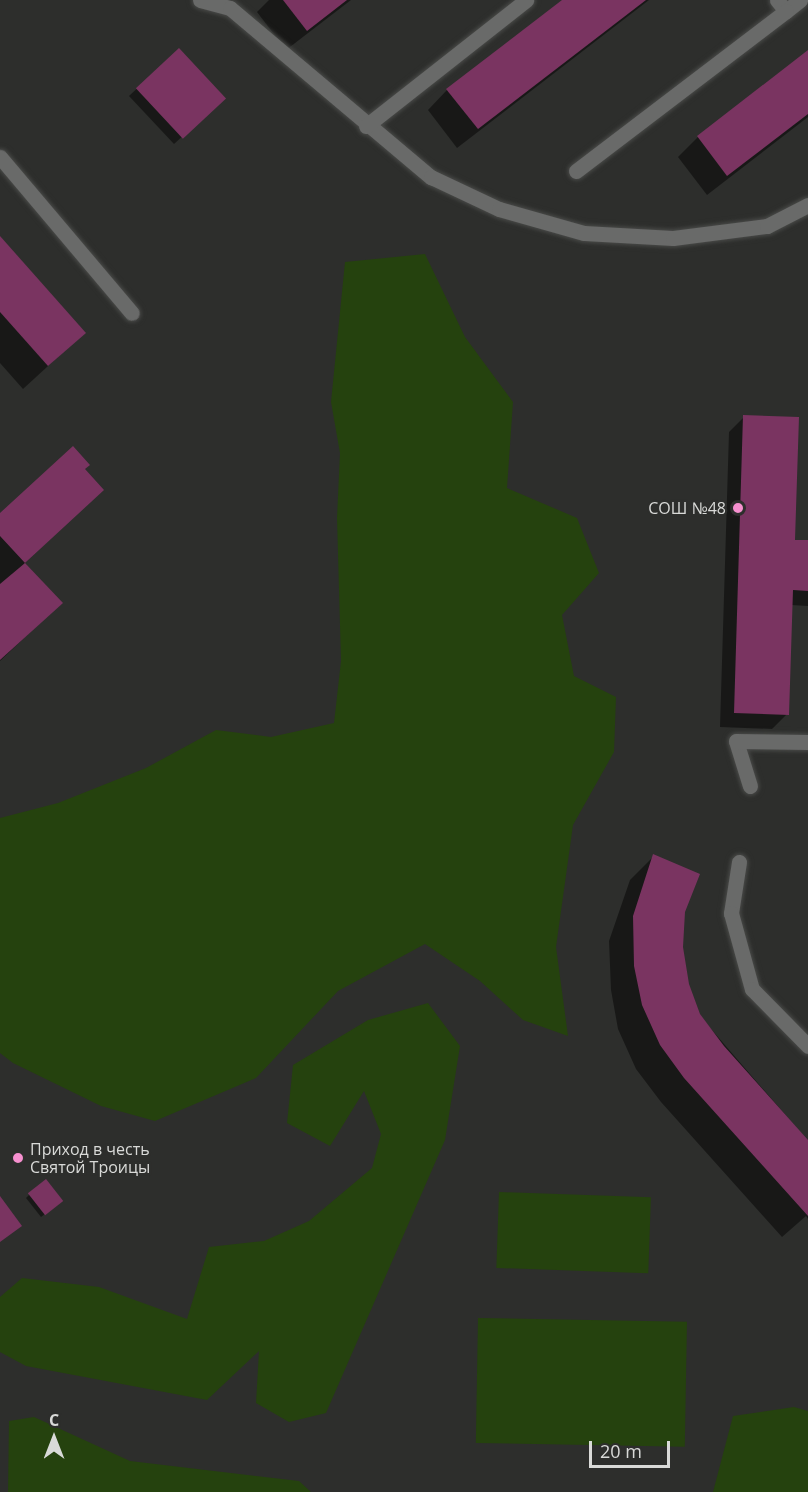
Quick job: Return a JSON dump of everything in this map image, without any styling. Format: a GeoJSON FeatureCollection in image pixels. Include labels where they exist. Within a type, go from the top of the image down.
{"type":"FeatureCollection","features":[{"type":"Feature","properties":{"kind":"lane"},"geometry":{"type":"LineString","coordinates":[[200,0],[234,4],[366,126],[431,177],[499,209],[584,233],[673,238],[767,226],[808,205]]}},
{"type":"Feature","properties":{"kind":"lane"},"geometry":{"type":"LineString","coordinates":[[366,126],[526,0]]}},
{"type":"Feature","properties":{"kind":"lane"},"geometry":{"type":"LineString","coordinates":[[576,171],[781,6],[800,0]]}},
{"type":"Feature","properties":{"kind":"lane"},"geometry":{"type":"LineString","coordinates":[[0,157],[132,313]]}},
{"type":"Feature","properties":{"kind":"lane"},"geometry":{"type":"LineString","coordinates":[[750,786],[736,741],[808,742]]}},
{"type":"Feature","properties":{"kind":"lane"},"geometry":{"type":"LineString","coordinates":[[739,862],[732,913],[752,989],[808,1046]]}},
{"type":"Feature","properties":{"kind":"green space"},"geometry":{"type":"Polygon","coordinates":[[[425,254],[465,337],[513,402],[507,488],[577,518],[599,573],[562,615],[574,676],[616,697],[614,752],[573,825],[556,947],[568,1036],[523,1020],[480,981],[425,944],[338,991],[256,1078],[155,1121],[101,1106],[13,1063],[0,1053],[0,818],[58,803],[146,768],[216,730],[271,737],[334,723],[341,661],[337,518],[340,453],[331,402],[345,262],[425,254]]]}},
{"type":"Feature","properties":{"kind":"green space"},"geometry":{"type":"Polygon","coordinates":[[[428,1003],[460,1046],[445,1140],[326,1413],[289,1422],[256,1403],[259,1351],[207,1400],[26,1366],[0,1352],[0,1297],[22,1278],[99,1287],[187,1319],[209,1247],[264,1241],[309,1221],[372,1168],[381,1134],[364,1091],[330,1146],[287,1123],[293,1065],[368,1020],[428,1003]]]}},
{"type":"Feature","properties":{"kind":"green space"},"geometry":{"type":"Polygon","coordinates":[[[499,1192],[651,1197],[648,1273],[496,1268],[499,1192]]]}},
{"type":"Feature","properties":{"kind":"green space"},"geometry":{"type":"Polygon","coordinates":[[[478,1318],[687,1322],[685,1447],[476,1443],[478,1318]]]}},
{"type":"Feature","properties":{"kind":"green space"},"geometry":{"type":"Polygon","coordinates":[[[794,1407],[808,1411],[808,1492],[713,1492],[733,1416],[794,1407]]]}},
{"type":"Feature","properties":{"kind":"green space"},"geometry":{"type":"Polygon","coordinates":[[[34,1417],[130,1461],[299,1481],[311,1492],[8,1492],[9,1421],[34,1417]]]}},
{"type":"Feature","properties":{"kind":"building"},"geometry":{"type":"Polygon","coordinates":[[[283,0],[347,0],[307,31],[283,0]]]}},
{"type":"Feature","properties":{"kind":"building"},"geometry":{"type":"Polygon","coordinates":[[[562,0],[646,0],[478,129],[446,89],[562,0]]]}},
{"type":"Feature","properties":{"kind":"building"},"geometry":{"type":"Polygon","coordinates":[[[179,48],[226,98],[183,139],[136,88],[179,48]]]}},
{"type":"Feature","properties":{"kind":"building"},"geometry":{"type":"Polygon","coordinates":[[[808,50],[808,114],[727,176],[697,136],[808,50]]]}},
{"type":"Feature","properties":{"kind":"building"},"geometry":{"type":"Polygon","coordinates":[[[0,236],[86,333],[48,366],[0,312],[0,236]]]}},
{"type":"Feature","properties":{"kind":"building"},"geometry":{"type":"Polygon","coordinates":[[[743,415],[799,417],[795,540],[808,540],[808,591],[793,590],[789,715],[734,713],[743,415]]]}},
{"type":"Feature","properties":{"kind":"building"},"geometry":{"type":"Polygon","coordinates":[[[73,446],[90,465],[85,469],[104,490],[25,563],[0,536],[0,513],[73,446]]]}},
{"type":"Feature","properties":{"kind":"building"},"geometry":{"type":"Polygon","coordinates":[[[25,563],[63,603],[0,660],[0,584],[25,563]]]}},
{"type":"Feature","properties":{"kind":"building"},"geometry":{"type":"Polygon","coordinates":[[[653,854],[700,874],[685,912],[683,947],[689,984],[700,1014],[724,1046],[808,1140],[808,1216],[684,1078],[660,1045],[642,1005],[634,966],[633,916],[653,854]]]}},
{"type":"Feature","properties":{"kind":"building"},"geometry":{"type":"Polygon","coordinates":[[[46,1179],[63,1201],[45,1215],[28,1193],[46,1179]]]}},
{"type":"Feature","properties":{"kind":"building"},"geometry":{"type":"Polygon","coordinates":[[[0,1196],[22,1226],[0,1242],[0,1196]]]}},
{"type":"Feature","properties":{"kind":"place","name":"СОШ №48"},"geometry":{"type":"Point","coordinates":[738,508]}},
{"type":"Feature","properties":{"kind":"place","name":"Приход в честь Святой Троицы"},"geometry":{"type":"Point","coordinates":[18,1158]}}]}
